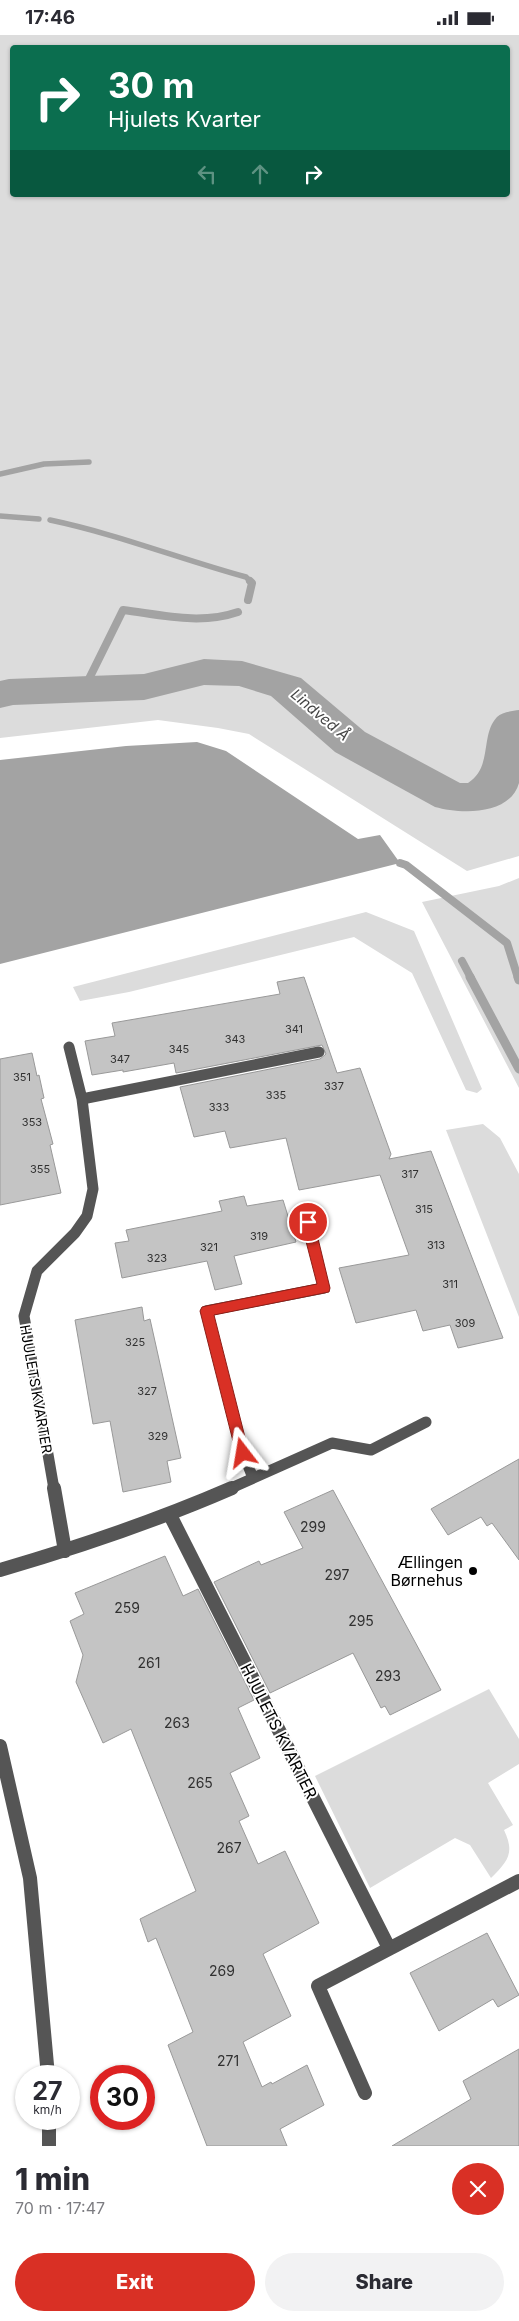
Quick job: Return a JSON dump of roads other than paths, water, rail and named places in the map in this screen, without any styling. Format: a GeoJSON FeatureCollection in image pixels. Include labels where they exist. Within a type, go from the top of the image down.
{"type":"FeatureCollection","features":[{"type":"Feature","properties":{"kind":"street","name":"HJULETS KVARTER"},"geometry":{"type":"LineString","coordinates":[[65,1551],[24,1316],[37,1271],[75,1233],[87,1217],[93,1189],[82,1099],[69,1047]]}},
{"type":"Feature","properties":{"kind":"street"},"geometry":{"type":"LineString","coordinates":[[82,1099],[318,1052]]}},
{"type":"Feature","properties":{"kind":"street"},"geometry":{"type":"LineString","coordinates":[[252,1478],[243,1453],[206,1311],[324,1288],[308,1222]]}},
{"type":"Feature","properties":{"kind":"street"},"geometry":{"type":"LineString","coordinates":[[0,1570],[65,1551],[170,1515],[332,1443],[371,1450],[426,1422]]}},
{"type":"Feature","properties":{"kind":"street","name":"HJULETS KVARTER"},"geometry":{"type":"LineString","coordinates":[[170,1515],[389,1948]]}},
{"type":"Feature","properties":{"kind":"street"},"geometry":{"type":"LineString","coordinates":[[0,1746],[30,1878],[47,2065]]}},
{"type":"Feature","properties":{"kind":"street"},"geometry":{"type":"LineString","coordinates":[[365,2093],[318,1986],[519,1881]]}},
{"type":"Feature","properties":{"kind":"street"},"geometry":{"type":"LineString","coordinates":[[49,2130],[49,2146]]}},
{"type":"Feature","properties":{"kind":"waterway"},"geometry":{"type":"LineString","coordinates":[[0,474],[44,464],[89,462]]}},
{"type":"Feature","properties":{"kind":"waterway"},"geometry":{"type":"LineString","coordinates":[[0,516],[39,519]]}},
{"type":"Feature","properties":{"kind":"waterway"},"geometry":{"type":"LineString","coordinates":[[50,520],[100,532],[246,577],[252,583],[248,600]]}},
{"type":"Feature","properties":{"kind":"waterway"},"geometry":{"type":"LineString","coordinates":[[83,691],[123,610],[181,618],[209,618],[238,612]]}},
{"type":"Feature","properties":{"kind":"waterway","name":"Lindved Å"},"geometry":{"type":"LineString","coordinates":[[0,695],[9,692],[144,687],[204,672],[242,674],[286,687],[350,742],[451,797],[469,798],[482,795],[492,789],[499,779],[504,768],[513,726],[519,723]]}},
{"type":"Feature","properties":{"kind":"waterway"},"geometry":{"type":"LineString","coordinates":[[400,863],[406,865],[507,943],[518,978]]}},
{"type":"Feature","properties":{"kind":"waterway"},"geometry":{"type":"LineString","coordinates":[[462,961],[471,978]]}},
{"type":"Feature","properties":{"kind":"waterway"},"geometry":{"type":"LineString","coordinates":[[470,977],[519,1069]]}},
{"type":"Feature","properties":{"kind":"place","name":"Ællingen Børnehus"},"geometry":{"type":"Point","coordinates":[473,1571]}}]}
